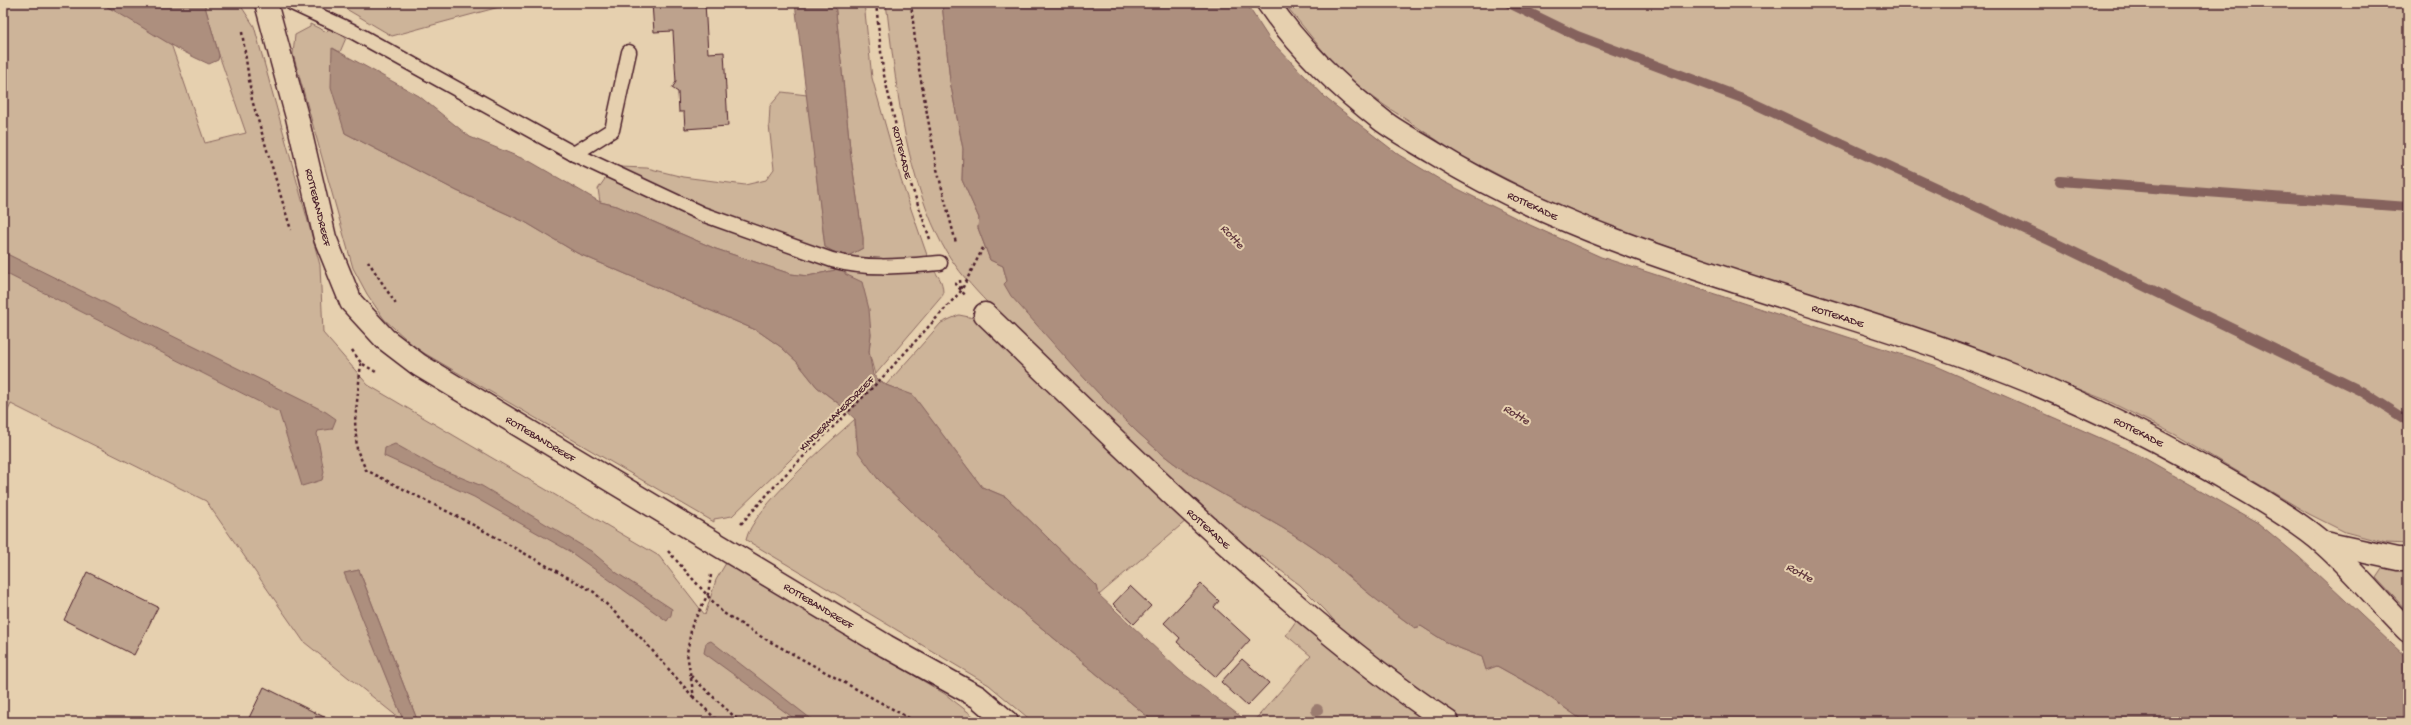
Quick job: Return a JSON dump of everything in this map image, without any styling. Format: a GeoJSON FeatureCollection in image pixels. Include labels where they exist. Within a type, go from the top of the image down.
{"type":"FeatureCollection","features":[{"type":"Feature","properties":{"kind":"street","name":"ROTTEBANDREEF"},"geometry":{"type":"LineString","coordinates":[[266,3],[298,117],[325,238],[351,302],[385,340],[419,364],[886,646],[978,697],[1007,722]]}},
{"type":"Feature","properties":{"kind":"street","name":"ROTTEKADE"},"geometry":{"type":"LineString","coordinates":[[1268,3],[1285,27],[1319,65],[1386,123],[1453,164],[1532,207],[1605,236],[1747,286],[1940,348],[2097,410],[2178,451],[2258,498],[2324,543],[2408,632]]}},
{"type":"Feature","properties":{"kind":"street","name":"ROTTEKADE"},"geometry":{"type":"LineString","coordinates":[[985,314],[1178,500],[1259,574],[1347,648],[1417,702],[1448,722]]}},
{"type":"Feature","properties":{"kind":"street"},"geometry":{"type":"LineString","coordinates":[[2324,543],[2398,559],[2408,559]]}},
{"type":"Feature","properties":{"kind":"lane"},"geometry":{"type":"LineString","coordinates":[[292,3],[350,30],[574,154],[702,214],[849,265],[879,268],[940,263]]}},
{"type":"Feature","properties":{"kind":"lane"},"geometry":{"type":"LineString","coordinates":[[574,154],[612,130],[629,52]]}},
{"type":"Feature","properties":{"kind":"path","name":"ROTTEKADE"},"geometry":{"type":"LineString","coordinates":[[876,3],[883,71],[907,173],[940,263],[961,291]]}},
{"type":"Feature","properties":{"kind":"path"},"geometry":{"type":"LineString","coordinates":[[911,3],[917,58],[930,132],[937,169],[954,232],[956,246]]}},
{"type":"Feature","properties":{"kind":"path","name":"KINDERMAKERDREEF"},"geometry":{"type":"LineString","coordinates":[[724,548],[743,521],[777,483],[881,379],[961,291],[984,246]]}},
{"type":"Feature","properties":{"kind":"path"},"geometry":{"type":"LineString","coordinates":[[364,255],[400,311]]}},
{"type":"Feature","properties":{"kind":"path"},"geometry":{"type":"LineString","coordinates":[[959,276],[961,291]]}},
{"type":"Feature","properties":{"kind":"path"},"geometry":{"type":"LineString","coordinates":[[361,363],[355,421],[357,450],[366,470],[468,522],[594,592],[644,641],[694,698],[719,722]]}},
{"type":"Feature","properties":{"kind":"path"},"geometry":{"type":"LineString","coordinates":[[694,698],[687,653],[692,625],[708,594],[713,604],[722,612],[760,636],[916,722]]}},
{"type":"Feature","properties":{"kind":"path"},"geometry":{"type":"LineString","coordinates":[[691,676],[740,722]]}},
{"type":"Feature","properties":{"kind":"shaded area"},"geometry":{"type":"Polygon","coordinates":[[[3,3],[100,3],[134,21],[171,44],[205,143],[246,133],[219,55],[204,3],[239,3],[254,26],[320,265],[323,333],[368,385],[659,556],[705,615],[716,580],[726,563],[945,694],[981,722],[418,722],[359,570],[345,573],[404,722],[304,642],[206,501],[11,404],[3,421],[3,3]]]}},
{"type":"Feature","properties":{"kind":"shaded area"},"geometry":{"type":"Polygon","coordinates":[[[336,3],[514,3],[392,36],[336,3]]]}},
{"type":"Feature","properties":{"kind":"shaded area"},"geometry":{"type":"Polygon","coordinates":[[[835,3],[864,3],[872,78],[901,180],[928,258],[891,263],[846,257],[863,248],[863,238],[851,158],[835,3]]]}},
{"type":"Feature","properties":{"kind":"shaded area"},"geometry":{"type":"Polygon","coordinates":[[[886,3],[942,3],[950,81],[963,149],[962,180],[979,218],[978,228],[990,260],[1003,266],[1007,281],[1077,368],[1114,409],[1134,429],[1173,463],[1212,488],[1292,533],[1326,557],[1367,592],[1415,628],[1421,626],[1449,644],[1482,657],[1486,669],[1497,666],[1535,687],[1585,722],[1463,722],[1351,641],[1326,611],[1300,585],[1264,558],[1230,539],[1126,440],[976,291],[955,265],[938,236],[926,208],[917,180],[903,122],[893,62],[886,3]]]}},
{"type":"Feature","properties":{"kind":"shaded area"},"geometry":{"type":"Polygon","coordinates":[[[1284,3],[2408,3],[2408,544],[2386,543],[2345,532],[2309,514],[2176,435],[2106,400],[1943,337],[1749,275],[1609,226],[1532,192],[1458,154],[1384,105],[1354,83],[1327,56],[1284,3]]]}},
{"type":"Feature","properties":{"kind":"shaded area"},"geometry":{"type":"Polygon","coordinates":[[[310,24],[327,32],[329,27],[346,38],[340,52],[333,48],[345,133],[457,191],[525,222],[577,253],[758,331],[781,347],[797,362],[817,387],[844,408],[732,516],[714,519],[714,522],[417,349],[384,319],[367,294],[353,268],[293,54],[295,35],[310,27],[310,24]]]}},
{"type":"Feature","properties":{"kind":"shaded area"},"geometry":{"type":"Polygon","coordinates":[[[782,92],[807,95],[825,247],[836,252],[835,270],[808,276],[791,274],[716,249],[617,206],[600,202],[598,189],[607,176],[620,167],[647,168],[683,177],[745,185],[766,180],[774,169],[769,125],[770,106],[782,92]]]}},
{"type":"Feature","properties":{"kind":"shaded area"},"geometry":{"type":"Polygon","coordinates":[[[845,271],[874,274],[934,271],[940,279],[942,285],[943,295],[875,375],[869,352],[871,334],[845,271]]]}},
{"type":"Feature","properties":{"kind":"shaded area"},"geometry":{"type":"Polygon","coordinates":[[[959,315],[979,319],[1187,520],[1099,595],[1097,586],[1006,497],[982,487],[913,396],[886,385],[941,323],[959,315]]]}},
{"type":"Feature","properties":{"kind":"shaded area"},"geometry":{"type":"Polygon","coordinates":[[[855,419],[855,436],[878,479],[976,573],[1154,722],[1033,722],[989,685],[746,540],[751,527],[762,511],[793,476],[855,419]]]}},
{"type":"Feature","properties":{"kind":"shaded area"},"geometry":{"type":"Polygon","coordinates":[[[2384,566],[2408,568],[2408,612],[2376,578],[2384,566]]]}},
{"type":"Feature","properties":{"kind":"shaded area"},"geometry":{"type":"Polygon","coordinates":[[[1296,621],[1434,722],[1253,722],[1311,656],[1286,635],[1296,621]]]}},
{"type":"Feature","properties":{"kind":"water"},"geometry":{"type":"Polygon","coordinates":[[[100,3],[204,3],[219,55],[218,60],[209,64],[195,58],[100,3]]]}},
{"type":"Feature","properties":{"kind":"water"},"geometry":{"type":"Polygon","coordinates":[[[795,3],[835,3],[851,158],[863,238],[863,248],[846,257],[845,274],[862,282],[869,309],[871,334],[869,352],[873,375],[886,385],[913,395],[982,487],[1006,497],[1097,586],[1099,595],[1180,671],[1248,722],[1154,722],[976,573],[878,479],[858,452],[855,419],[838,403],[817,387],[797,362],[781,347],[758,331],[577,253],[525,222],[457,191],[345,133],[331,87],[332,48],[419,96],[470,137],[531,162],[600,202],[617,206],[716,249],[791,274],[808,276],[835,270],[836,253],[825,247],[795,3]]]}},
{"type":"Feature","properties":{"kind":"water","name":"Rotte"},"geometry":{"type":"Polygon","coordinates":[[[942,3],[1246,3],[1270,40],[1328,100],[1399,155],[1444,182],[1530,225],[1601,257],[1934,365],[2139,455],[2258,523],[2299,557],[2408,659],[2408,722],[1585,722],[1535,687],[1497,666],[1486,670],[1482,657],[1449,644],[1421,626],[1415,628],[1360,586],[1326,557],[1292,533],[1212,488],[1173,463],[1117,412],[1063,355],[1011,296],[1004,284],[1007,281],[1003,266],[990,260],[978,228],[979,218],[962,180],[963,149],[950,81],[942,3]]]}},
{"type":"Feature","properties":{"kind":"water"},"geometry":{"type":"Polygon","coordinates":[[[3,252],[326,412],[336,419],[332,429],[318,431],[317,434],[324,472],[322,480],[302,486],[279,412],[3,272],[3,252]]]}},
{"type":"Feature","properties":{"kind":"water"},"geometry":{"type":"Polygon","coordinates":[[[395,444],[438,468],[482,486],[591,551],[617,573],[672,609],[671,615],[667,621],[569,551],[474,497],[384,456],[385,448],[395,444]]]}},
{"type":"Feature","properties":{"kind":"water"},"geometry":{"type":"Polygon","coordinates":[[[359,570],[418,722],[404,722],[344,573],[359,570]]]}},
{"type":"Feature","properties":{"kind":"water"},"geometry":{"type":"Polygon","coordinates":[[[711,641],[815,722],[799,722],[704,653],[706,643],[711,641]]]}},
{"type":"Feature","properties":{"kind":"building"},"geometry":{"type":"Polygon","coordinates":[[[652,3],[705,3],[708,53],[724,52],[728,126],[685,129],[684,112],[679,112],[678,92],[672,88],[676,82],[673,31],[654,32],[652,3]]]}},
{"type":"Feature","properties":{"kind":"building"},"geometry":{"type":"Polygon","coordinates":[[[87,572],[158,607],[134,655],[64,620],[87,572]]]}},
{"type":"Feature","properties":{"kind":"building"},"geometry":{"type":"Polygon","coordinates":[[[1201,584],[1219,601],[1214,607],[1250,640],[1216,677],[1177,642],[1180,638],[1164,623],[1201,584]]]}},
{"type":"Feature","properties":{"kind":"building"},"geometry":{"type":"Polygon","coordinates":[[[1130,586],[1151,606],[1134,624],[1113,604],[1130,586]]]}},
{"type":"Feature","properties":{"kind":"building"},"geometry":{"type":"Polygon","coordinates":[[[1242,659],[1269,683],[1247,706],[1221,682],[1242,659]]]}},
{"type":"Feature","properties":{"kind":"building"},"geometry":{"type":"Polygon","coordinates":[[[264,687],[334,722],[247,722],[264,687]]]}},
{"type":"Feature","properties":{"kind":"waterway"},"geometry":{"type":"LineString","coordinates":[[1509,3],[1577,36],[1742,98],[2051,241],[2363,392],[2408,421]]}},
{"type":"Feature","properties":{"kind":"waterway"},"geometry":{"type":"LineString","coordinates":[[2060,181],[2408,207]]}}]}
